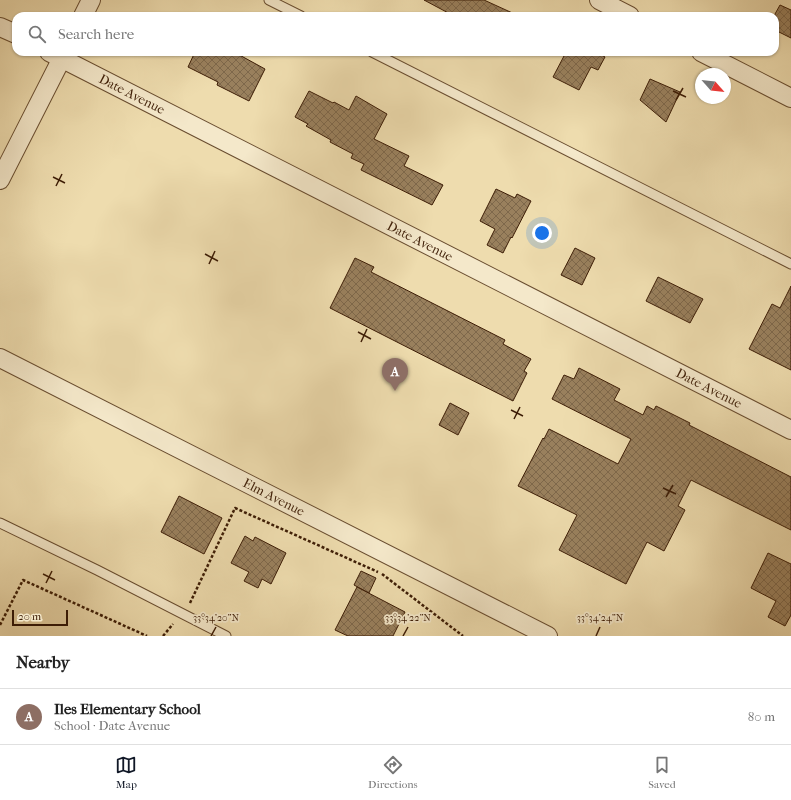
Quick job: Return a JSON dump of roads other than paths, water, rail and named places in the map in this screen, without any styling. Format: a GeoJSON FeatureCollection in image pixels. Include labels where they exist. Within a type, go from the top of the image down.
{"type":"FeatureCollection","features":[{"type":"Feature","properties":{"kind":"street"},"geometry":{"type":"LineString","coordinates":[[85,12],[91,0]]}},
{"type":"Feature","properties":{"kind":"street"},"geometry":{"type":"LineString","coordinates":[[599,0],[622,12]]}},
{"type":"Feature","properties":{"kind":"street"},"geometry":{"type":"LineString","coordinates":[[0,27],[12,32]]}},
{"type":"Feature","properties":{"kind":"street"},"geometry":{"type":"LineString","coordinates":[[0,180],[58,56]]}},
{"type":"Feature","properties":{"kind":"street","name":"Date Avenue"},"geometry":{"type":"LineString","coordinates":[[63,56],[791,430]]}},
{"type":"Feature","properties":{"kind":"street"},"geometry":{"type":"LineString","coordinates":[[709,56],[791,98]]}},
{"type":"Feature","properties":{"kind":"street","name":"Elm Avenue"},"geometry":{"type":"LineString","coordinates":[[0,358],[548,636]]}},
{"type":"Feature","properties":{"kind":"lane"},"geometry":{"type":"LineString","coordinates":[[269,0],[293,12]]}},
{"type":"Feature","properties":{"kind":"lane"},"geometry":{"type":"LineString","coordinates":[[380,56],[791,264]]}},
{"type":"Feature","properties":{"kind":"lane"},"geometry":{"type":"LineString","coordinates":[[0,523],[97,570],[226,636]]}},
{"type":"Feature","properties":{"kind":"place","name":"Iles Elementary School"},"geometry":{"type":"Point","coordinates":[395,391]}}]}
